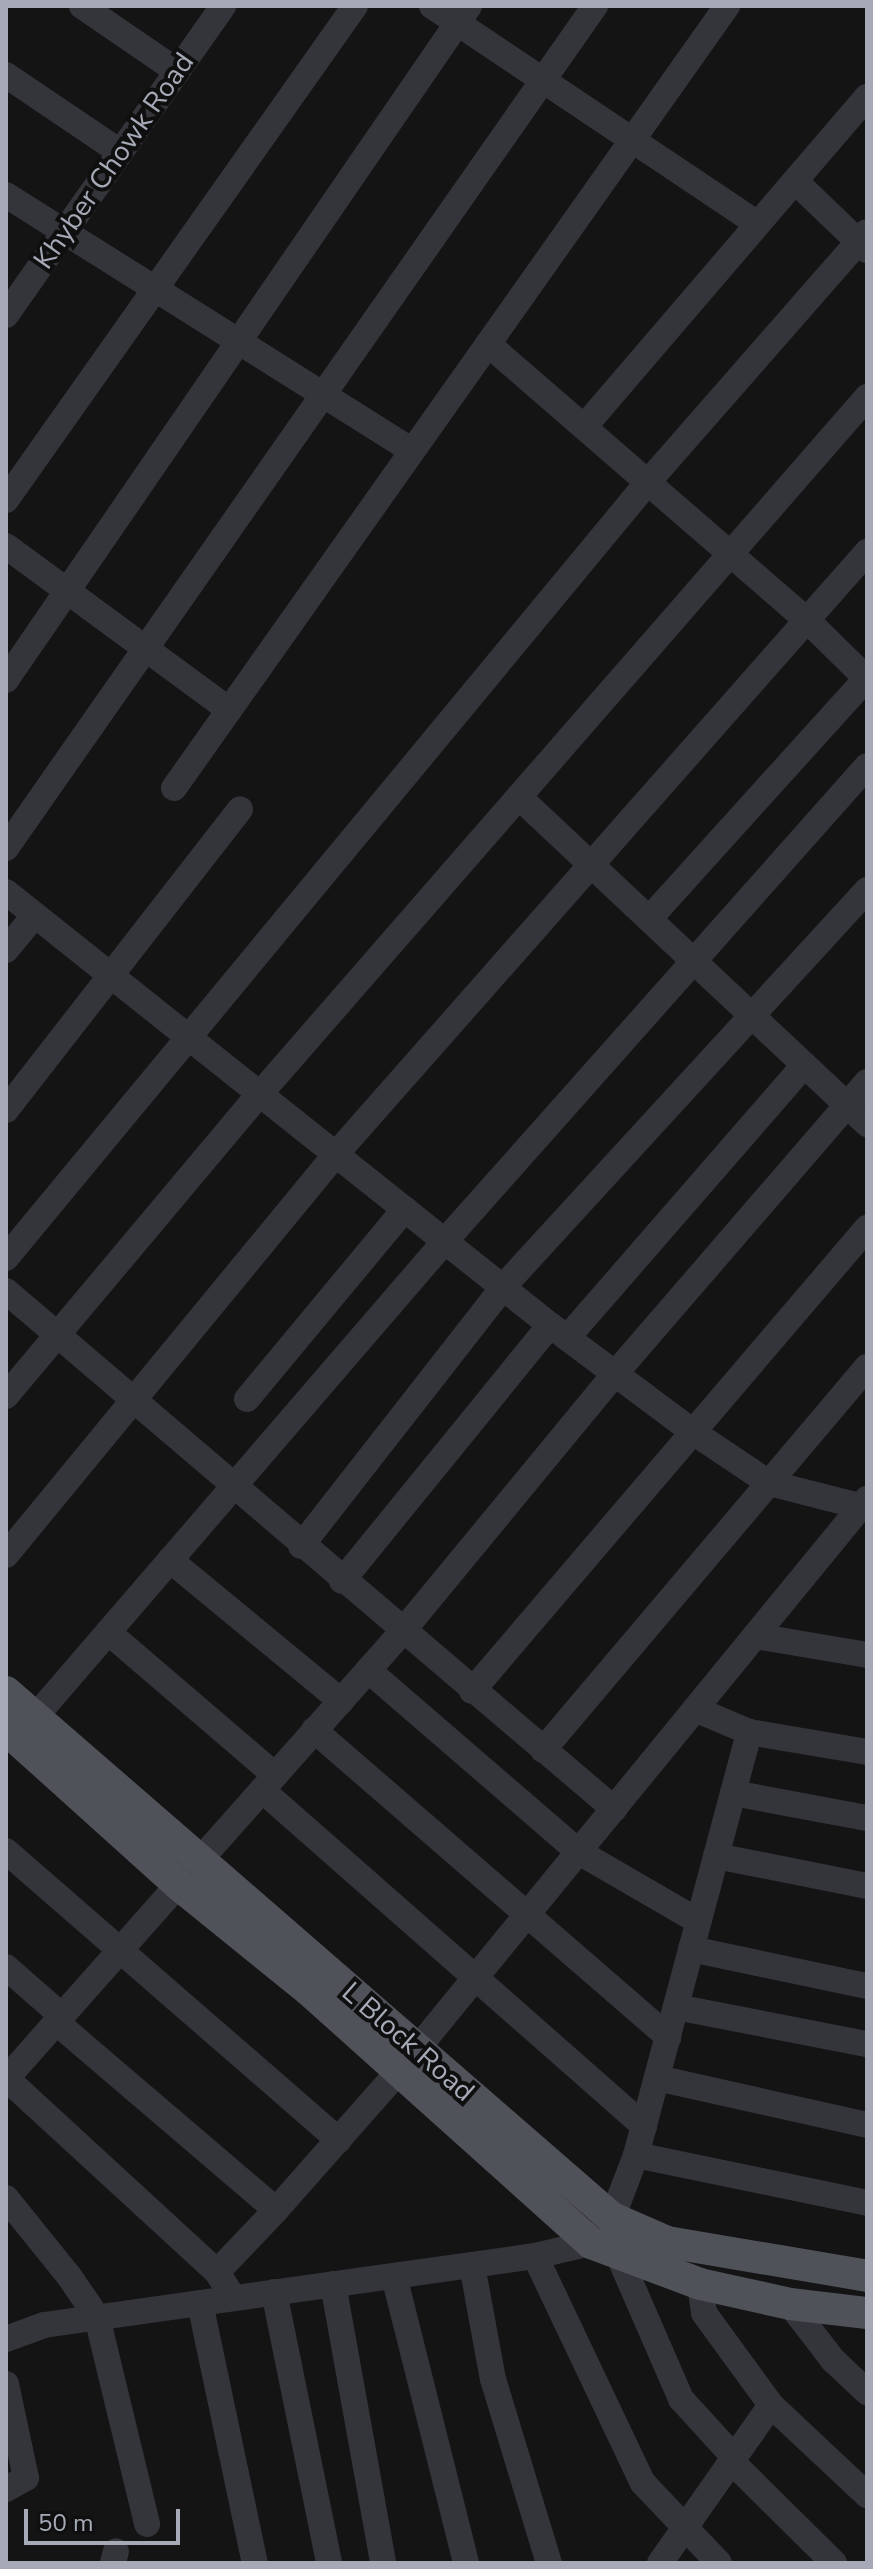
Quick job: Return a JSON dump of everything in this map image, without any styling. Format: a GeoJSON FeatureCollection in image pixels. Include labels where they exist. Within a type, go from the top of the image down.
{"type":"FeatureCollection","features":[{"type":"Feature","properties":{"kind":"main road","name":"L Block Road"},"geometry":{"type":"LineString","coordinates":[[6,1692],[20,1723],[188,1873],[309,1990],[408,2060],[612,2218],[667,2242],[867,2276]]}},
{"type":"Feature","properties":{"kind":"main road","name":"L Block Road"},"geometry":{"type":"LineString","coordinates":[[408,2060],[604,2249],[700,2284],[790,2304],[866,2307]]}},
{"type":"Feature","properties":{"kind":"street"},"geometry":{"type":"LineString","coordinates":[[82,6],[177,71]]}},
{"type":"Feature","properties":{"kind":"street","name":"Khyber Chowk Road"},"geometry":{"type":"LineString","coordinates":[[7,310],[223,6]]}},
{"type":"Feature","properties":{"kind":"street"},"geometry":{"type":"LineString","coordinates":[[6,500],[355,6]]}},
{"type":"Feature","properties":{"kind":"street"},"geometry":{"type":"LineString","coordinates":[[432,6],[463,14],[543,80],[758,224]]}},
{"type":"Feature","properties":{"kind":"street"},"geometry":{"type":"LineString","coordinates":[[6,848],[595,6]]}},
{"type":"Feature","properties":{"kind":"street"},"geometry":{"type":"LineString","coordinates":[[174,788],[727,6]]}},
{"type":"Feature","properties":{"kind":"street"},"geometry":{"type":"LineString","coordinates":[[6,680],[463,14]]}},
{"type":"Feature","properties":{"kind":"street"},"geometry":{"type":"LineString","coordinates":[[6,75],[120,152]]}},
{"type":"Feature","properties":{"kind":"street"},"geometry":{"type":"LineString","coordinates":[[584,427],[867,97]]}},
{"type":"Feature","properties":{"kind":"street"},"geometry":{"type":"LineString","coordinates":[[6,1258],[648,482],[864,241],[795,181]]}},
{"type":"Feature","properties":{"kind":"street"},"geometry":{"type":"LineString","coordinates":[[6,195],[412,451]]}},
{"type":"Feature","properties":{"kind":"street"},"geometry":{"type":"LineString","coordinates":[[488,344],[807,620],[867,678],[649,919]]}},
{"type":"Feature","properties":{"kind":"street"},"geometry":{"type":"LineString","coordinates":[[6,1396],[259,1095],[867,397]]}},
{"type":"Feature","properties":{"kind":"street"},"geometry":{"type":"LineString","coordinates":[[6,546],[143,650],[229,710]]}},
{"type":"Feature","properties":{"kind":"street"},"geometry":{"type":"LineString","coordinates":[[6,1555],[136,1401],[336,1154],[867,552]]}},
{"type":"Feature","properties":{"kind":"street"},"geometry":{"type":"LineString","coordinates":[[20,1723],[108,1632],[445,1241],[867,766]]}},
{"type":"Feature","properties":{"kind":"street"},"geometry":{"type":"LineString","coordinates":[[519,797],[867,1124]]}},
{"type":"Feature","properties":{"kind":"street"},"geometry":{"type":"LineString","coordinates":[[6,1110],[240,809]]}},
{"type":"Feature","properties":{"kind":"street"},"geometry":{"type":"LineString","coordinates":[[301,1546],[503,1287],[867,890]]}},
{"type":"Feature","properties":{"kind":"street"},"geometry":{"type":"LineString","coordinates":[[6,892],[559,1332],[693,1432],[769,1483],[865,1505],[408,2060],[217,2272]]}},
{"type":"Feature","properties":{"kind":"street"},"geometry":{"type":"LineString","coordinates":[[6,950],[35,915]]}},
{"type":"Feature","properties":{"kind":"street"},"geometry":{"type":"LineString","coordinates":[[342,1581],[559,1332],[804,1065]]}},
{"type":"Feature","properties":{"kind":"street"},"geometry":{"type":"LineString","coordinates":[[233,2298],[217,2272],[6,2079],[402,1632],[614,1375],[867,1082]]}},
{"type":"Feature","properties":{"kind":"street"},"geometry":{"type":"LineString","coordinates":[[247,1399],[405,1209]]}},
{"type":"Feature","properties":{"kind":"street"},"geometry":{"type":"LineString","coordinates":[[472,1691],[867,1228]]}},
{"type":"Feature","properties":{"kind":"street"},"geometry":{"type":"LineString","coordinates":[[6,1291],[342,1581],[614,1809]]}},
{"type":"Feature","properties":{"kind":"street"},"geometry":{"type":"LineString","coordinates":[[543,1750],[867,1367]]}},
{"type":"Feature","properties":{"kind":"street"},"geometry":{"type":"LineString","coordinates":[[170,1560],[341,1701]]}},
{"type":"Feature","properties":{"kind":"street"},"geometry":{"type":"LineString","coordinates":[[108,1632],[476,1977],[644,2126]]}},
{"type":"Feature","properties":{"kind":"street"},"geometry":{"type":"LineString","coordinates":[[755,1636],[867,1655]]}},
{"type":"Feature","properties":{"kind":"street"},"geometry":{"type":"LineString","coordinates":[[368,1670],[579,1852],[698,1921]]}},
{"type":"Feature","properties":{"kind":"street"},"geometry":{"type":"LineString","coordinates":[[695,1709],[749,1732],[867,1752]]}},
{"type":"Feature","properties":{"kind":"street"},"geometry":{"type":"LineString","coordinates":[[314,1730],[668,2037]]}},
{"type":"Feature","properties":{"kind":"street"},"geometry":{"type":"LineString","coordinates":[[749,1732],[636,2155],[612,2218],[604,2249],[681,2399],[732,2459],[834,2563]]}},
{"type":"Feature","properties":{"kind":"street"},"geometry":{"type":"LineString","coordinates":[[733,1793],[867,1818]]}},
{"type":"Feature","properties":{"kind":"street"},"geometry":{"type":"LineString","coordinates":[[6,1851],[339,2140]]}},
{"type":"Feature","properties":{"kind":"street"},"geometry":{"type":"LineString","coordinates":[[716,1856],[867,1886]]}},
{"type":"Feature","properties":{"kind":"street"},"geometry":{"type":"LineString","coordinates":[[691,1949],[867,1986]]}},
{"type":"Feature","properties":{"kind":"street"},"geometry":{"type":"LineString","coordinates":[[6,1967],[59,2019],[276,2210]]}},
{"type":"Feature","properties":{"kind":"street"},"geometry":{"type":"LineString","coordinates":[[676,2007],[867,2044]]}},
{"type":"Feature","properties":{"kind":"street"},"geometry":{"type":"LineString","coordinates":[[657,2078],[867,2125]]}},
{"type":"Feature","properties":{"kind":"street"},"geometry":{"type":"LineString","coordinates":[[636,2155],[867,2203]]}},
{"type":"Feature","properties":{"kind":"street"},"geometry":{"type":"LineString","coordinates":[[6,2198],[69,2276],[97,2317],[147,2524]]}},
{"type":"Feature","properties":{"kind":"street"},"geometry":{"type":"LineString","coordinates":[[10,2332],[274,2292],[604,2249]]}},
{"type":"Feature","properties":{"kind":"street"},"geometry":{"type":"LineString","coordinates":[[535,2256],[643,2483],[719,2563]]}},
{"type":"Feature","properties":{"kind":"street"},"geometry":{"type":"LineString","coordinates":[[472,2265],[493,2379],[549,2563]]}},
{"type":"Feature","properties":{"kind":"street"},"geometry":{"type":"LineString","coordinates":[[394,2276],[466,2563]]}},
{"type":"Feature","properties":{"kind":"street"},"geometry":{"type":"LineString","coordinates":[[333,2284],[383,2563]]}},
{"type":"Feature","properties":{"kind":"street"},"geometry":{"type":"LineString","coordinates":[[700,2284],[704,2313],[771,2405],[867,2495]]}},
{"type":"Feature","properties":{"kind":"street"},"geometry":{"type":"LineString","coordinates":[[274,2292],[329,2563]]}},
{"type":"Feature","properties":{"kind":"street"},"geometry":{"type":"LineString","coordinates":[[200,2303],[255,2563]]}},
{"type":"Feature","properties":{"kind":"street"},"geometry":{"type":"LineString","coordinates":[[790,2304],[833,2360],[867,2392]]}},
{"type":"Feature","properties":{"kind":"street"},"geometry":{"type":"LineString","coordinates":[[6,2384],[26,2478],[6,2489]]}},
{"type":"Feature","properties":{"kind":"street"},"geometry":{"type":"LineString","coordinates":[[660,2563],[771,2405]]}}]}
